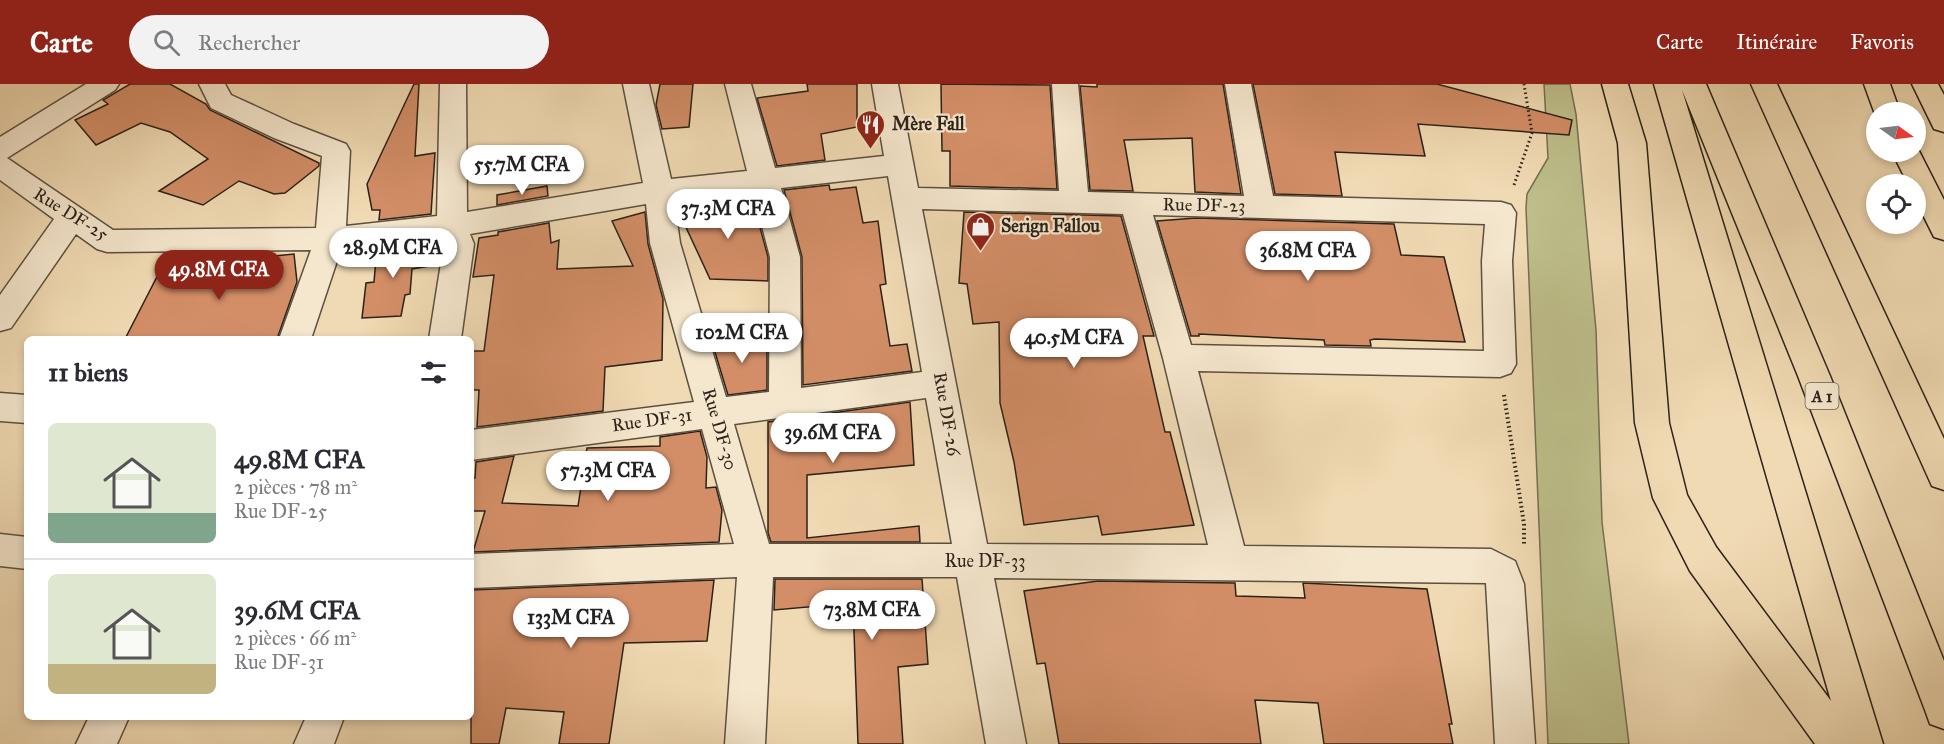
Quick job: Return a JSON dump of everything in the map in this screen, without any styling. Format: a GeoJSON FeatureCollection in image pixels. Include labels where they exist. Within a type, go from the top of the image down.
{"type":"FeatureCollection","features":[{"type":"Feature","properties":{"kind":"highway"},"geometry":{"type":"LineString","coordinates":[[1616,84],[1632,143],[1652,423],[1670,498],[1703,559],[1839,744]]}},
{"type":"Feature","properties":{"kind":"highway"},"geometry":{"type":"LineString","coordinates":[[1667,84],[1863,744]]}},
{"type":"Feature","properties":{"kind":"highway","name":"A 1"},"geometry":{"type":"LineString","coordinates":[[1693,84],[1814,376],[1944,710]]}},
{"type":"Feature","properties":{"kind":"highway"},"geometry":{"type":"LineString","coordinates":[[1764,84],[1902,379],[1944,475]]}},
{"type":"Feature","properties":{"kind":"highway"},"geometry":{"type":"LineString","coordinates":[[1785,84],[1902,379]]}},
{"type":"Feature","properties":{"kind":"highway"},"geometry":{"type":"LineString","coordinates":[[1877,84],[1883,102]]}},
{"type":"Feature","properties":{"kind":"highway"},"geometry":{"type":"LineString","coordinates":[[1925,84],[1944,122]]}},
{"type":"Feature","properties":{"kind":"highway"},"geometry":{"type":"LineString","coordinates":[[1911,162],[1944,229]]}},
{"type":"Feature","properties":{"kind":"street"},"geometry":{"type":"LineString","coordinates":[[212,84],[221,101],[284,131],[336,151],[330,239],[297,336]]}},
{"type":"Feature","properties":{"kind":"street"},"geometry":{"type":"LineString","coordinates":[[444,336],[459,244],[452,226],[453,84]]}},
{"type":"Feature","properties":{"kind":"street","name":"Rue DF-30"},"geometry":{"type":"LineString","coordinates":[[636,84],[659,191],[665,243],[756,560],[745,744]]}},
{"type":"Feature","properties":{"kind":"street"},"geometry":{"type":"LineString","coordinates":[[738,84],[785,257],[785,402]]}},
{"type":"Feature","properties":{"kind":"street","name":"Rue DF-26"},"geometry":{"type":"LineString","coordinates":[[885,84],[1006,744]]}},
{"type":"Feature","properties":{"kind":"street"},"geometry":{"type":"LineString","coordinates":[[1065,84],[1074,203]]}},
{"type":"Feature","properties":{"kind":"street"},"geometry":{"type":"LineString","coordinates":[[1238,84],[1260,207]]}},
{"type":"Feature","properties":{"kind":"street"},"geometry":{"type":"LineString","coordinates":[[0,150],[95,87]]}},
{"type":"Feature","properties":{"kind":"street","name":"Rue DF-25"},"geometry":{"type":"LineString","coordinates":[[0,166],[71,218],[107,241],[330,239],[452,226],[659,191],[900,164]]}},
{"type":"Feature","properties":{"kind":"street","name":"Rue DF-23"},"geometry":{"type":"LineString","coordinates":[[907,198],[1501,213]]}},
{"type":"Feature","properties":{"kind":"street"},"geometry":{"type":"LineString","coordinates":[[1135,204],[1179,358],[1230,562]]}},
{"type":"Feature","properties":{"kind":"street"},"geometry":{"type":"LineString","coordinates":[[1179,358],[1500,364],[1497,261],[1501,213]]}},
{"type":"Feature","properties":{"kind":"street"},"geometry":{"type":"LineString","coordinates":[[0,319],[71,218]]}},
{"type":"Feature","properties":{"kind":"street","name":"Rue DF-31"},"geometry":{"type":"LineString","coordinates":[[474,445],[941,383]]}},
{"type":"Feature","properties":{"kind":"street"},"geometry":{"type":"LineString","coordinates":[[0,407],[24,409]]}},
{"type":"Feature","properties":{"kind":"street"},"geometry":{"type":"LineString","coordinates":[[0,550],[24,553]]}},
{"type":"Feature","properties":{"kind":"street","name":"Rue DF-33"},"geometry":{"type":"LineString","coordinates":[[474,571],[756,560],[1230,562],[1491,566],[1498,569]]}},
{"type":"Feature","properties":{"kind":"street"},"geometry":{"type":"LineString","coordinates":[[1498,569],[1506,584],[1515,744]]}},
{"type":"Feature","properties":{"kind":"street"},"geometry":{"type":"LineString","coordinates":[[96,744],[109,720]]}},
{"type":"Feature","properties":{"kind":"street"},"geometry":{"type":"LineString","coordinates":[[314,744],[324,720]]}},
{"type":"Feature","properties":{"kind":"path"},"geometry":{"type":"LineString","coordinates":[[1501,213],[1510,195],[1532,133],[1524,84]]}},
{"type":"Feature","properties":{"kind":"path"},"geometry":{"type":"LineString","coordinates":[[1498,569],[1523,550],[1524,524],[1500,364]]}},
{"type":"Feature","properties":{"kind":"green space"},"geometry":{"type":"Polygon","coordinates":[[[1544,84],[1570,84],[1576,114],[1596,330],[1602,522],[1629,744],[1548,744],[1526,208],[1527,194],[1548,158],[1544,84]]]}},
{"type":"Feature","properties":{"kind":"building"},"geometry":{"type":"Polygon","coordinates":[[[130,84],[170,84],[206,104],[210,110],[319,163],[319,166],[285,193],[274,194],[239,181],[203,205],[159,191],[208,159],[170,132],[141,123],[96,145],[75,120],[108,104],[103,100],[130,84]]]}},
{"type":"Feature","properties":{"kind":"building"},"geometry":{"type":"Polygon","coordinates":[[[414,84],[419,84],[415,156],[435,153],[431,214],[379,220],[380,210],[372,210],[367,184],[414,84]]]}},
{"type":"Feature","properties":{"kind":"building"},"geometry":{"type":"Polygon","coordinates":[[[660,84],[693,84],[689,127],[662,129],[656,105],[660,84]]]}},
{"type":"Feature","properties":{"kind":"building"},"geometry":{"type":"Polygon","coordinates":[[[807,84],[857,84],[857,127],[821,134],[825,160],[777,166],[757,98],[808,91],[807,84]]]}},
{"type":"Feature","properties":{"kind":"building"},"geometry":{"type":"Polygon","coordinates":[[[941,84],[1050,85],[1057,189],[950,186],[950,151],[942,151],[941,84]]]}},
{"type":"Feature","properties":{"kind":"building"},"geometry":{"type":"Polygon","coordinates":[[[1097,84],[1223,84],[1241,194],[1195,192],[1192,138],[1124,140],[1133,191],[1090,190],[1080,86],[1097,87],[1097,84]]]}},
{"type":"Feature","properties":{"kind":"building"},"geometry":{"type":"Polygon","coordinates":[[[1253,84],[1437,84],[1572,120],[1569,135],[1418,124],[1425,156],[1335,152],[1342,196],[1275,194],[1253,84]]]}},
{"type":"Feature","properties":{"kind":"building"},"geometry":{"type":"Polygon","coordinates":[[[829,185],[830,190],[856,187],[863,223],[878,221],[886,284],[880,285],[890,346],[907,344],[912,371],[803,385],[802,257],[784,190],[829,185]]]}},
{"type":"Feature","properties":{"kind":"building"},"geometry":{"type":"Polygon","coordinates":[[[547,186],[548,196],[497,205],[497,195],[547,186]]]}},
{"type":"Feature","properties":{"kind":"building"},"geometry":{"type":"Polygon","coordinates":[[[752,198],[768,257],[768,281],[710,279],[677,208],[752,198]]]}},
{"type":"Feature","properties":{"kind":"building"},"geometry":{"type":"Polygon","coordinates":[[[645,212],[648,244],[663,299],[662,360],[605,367],[603,411],[477,427],[479,390],[474,390],[474,351],[484,351],[494,275],[473,277],[479,238],[498,235],[498,232],[549,223],[551,243],[559,240],[557,269],[633,266],[612,221],[645,212]]]}},
{"type":"Feature","properties":{"kind":"building"},"geometry":{"type":"Polygon","coordinates":[[[964,212],[1121,216],[1154,336],[1143,336],[1165,432],[1170,432],[1194,525],[1102,535],[1098,516],[1024,525],[1014,462],[1000,403],[999,322],[973,324],[967,284],[959,283],[964,212]]]}},
{"type":"Feature","properties":{"kind":"building"},"geometry":{"type":"Polygon","coordinates":[[[1196,218],[1394,224],[1401,255],[1444,257],[1465,342],[1375,339],[1370,340],[1371,346],[1325,345],[1324,340],[1199,334],[1199,336],[1191,336],[1157,221],[1196,218]]]}},
{"type":"Feature","properties":{"kind":"building"},"geometry":{"type":"Polygon","coordinates":[[[430,242],[429,266],[412,269],[410,294],[405,295],[401,316],[362,318],[366,283],[374,282],[377,247],[430,242]]]}},
{"type":"Feature","properties":{"kind":"building"},"geometry":{"type":"Polygon","coordinates":[[[294,254],[297,282],[278,336],[127,336],[162,267],[294,254]]]}},
{"type":"Feature","properties":{"kind":"building"},"geometry":{"type":"Polygon","coordinates":[[[730,333],[732,340],[767,341],[767,390],[728,395],[711,339],[730,333]]]}},
{"type":"Feature","properties":{"kind":"building"},"geometry":{"type":"Polygon","coordinates":[[[910,402],[914,465],[807,475],[807,538],[919,526],[920,542],[771,542],[768,533],[768,422],[910,402]]]}},
{"type":"Feature","properties":{"kind":"building"},"geometry":{"type":"Polygon","coordinates":[[[700,431],[707,457],[706,488],[716,487],[722,510],[719,542],[474,552],[485,511],[474,511],[476,462],[514,456],[502,503],[578,506],[587,448],[660,446],[660,437],[700,431]]]}},
{"type":"Feature","properties":{"kind":"building"},"geometry":{"type":"Polygon","coordinates":[[[775,579],[922,579],[928,664],[898,667],[903,744],[858,744],[853,603],[774,610],[775,579]]]}},
{"type":"Feature","properties":{"kind":"building"},"geometry":{"type":"Polygon","coordinates":[[[714,580],[707,641],[624,643],[609,744],[559,744],[564,712],[506,708],[499,744],[471,744],[471,720],[474,720],[474,590],[714,580]]]}},
{"type":"Feature","properties":{"kind":"building"},"geometry":{"type":"Polygon","coordinates":[[[1098,581],[1235,583],[1236,596],[1305,598],[1303,583],[1427,589],[1452,724],[1449,724],[1453,744],[1324,744],[1318,703],[1255,700],[1261,744],[1059,744],[1045,663],[1037,664],[1024,591],[1098,581]]]}},
{"type":"Feature","properties":{"kind":"place","name":"Mère Fall"},"geometry":{"type":"Point","coordinates":[871,150]}},
{"type":"Feature","properties":{"kind":"place","name":"Serign Fallou"},"geometry":{"type":"Point","coordinates":[980,252]}}]}
